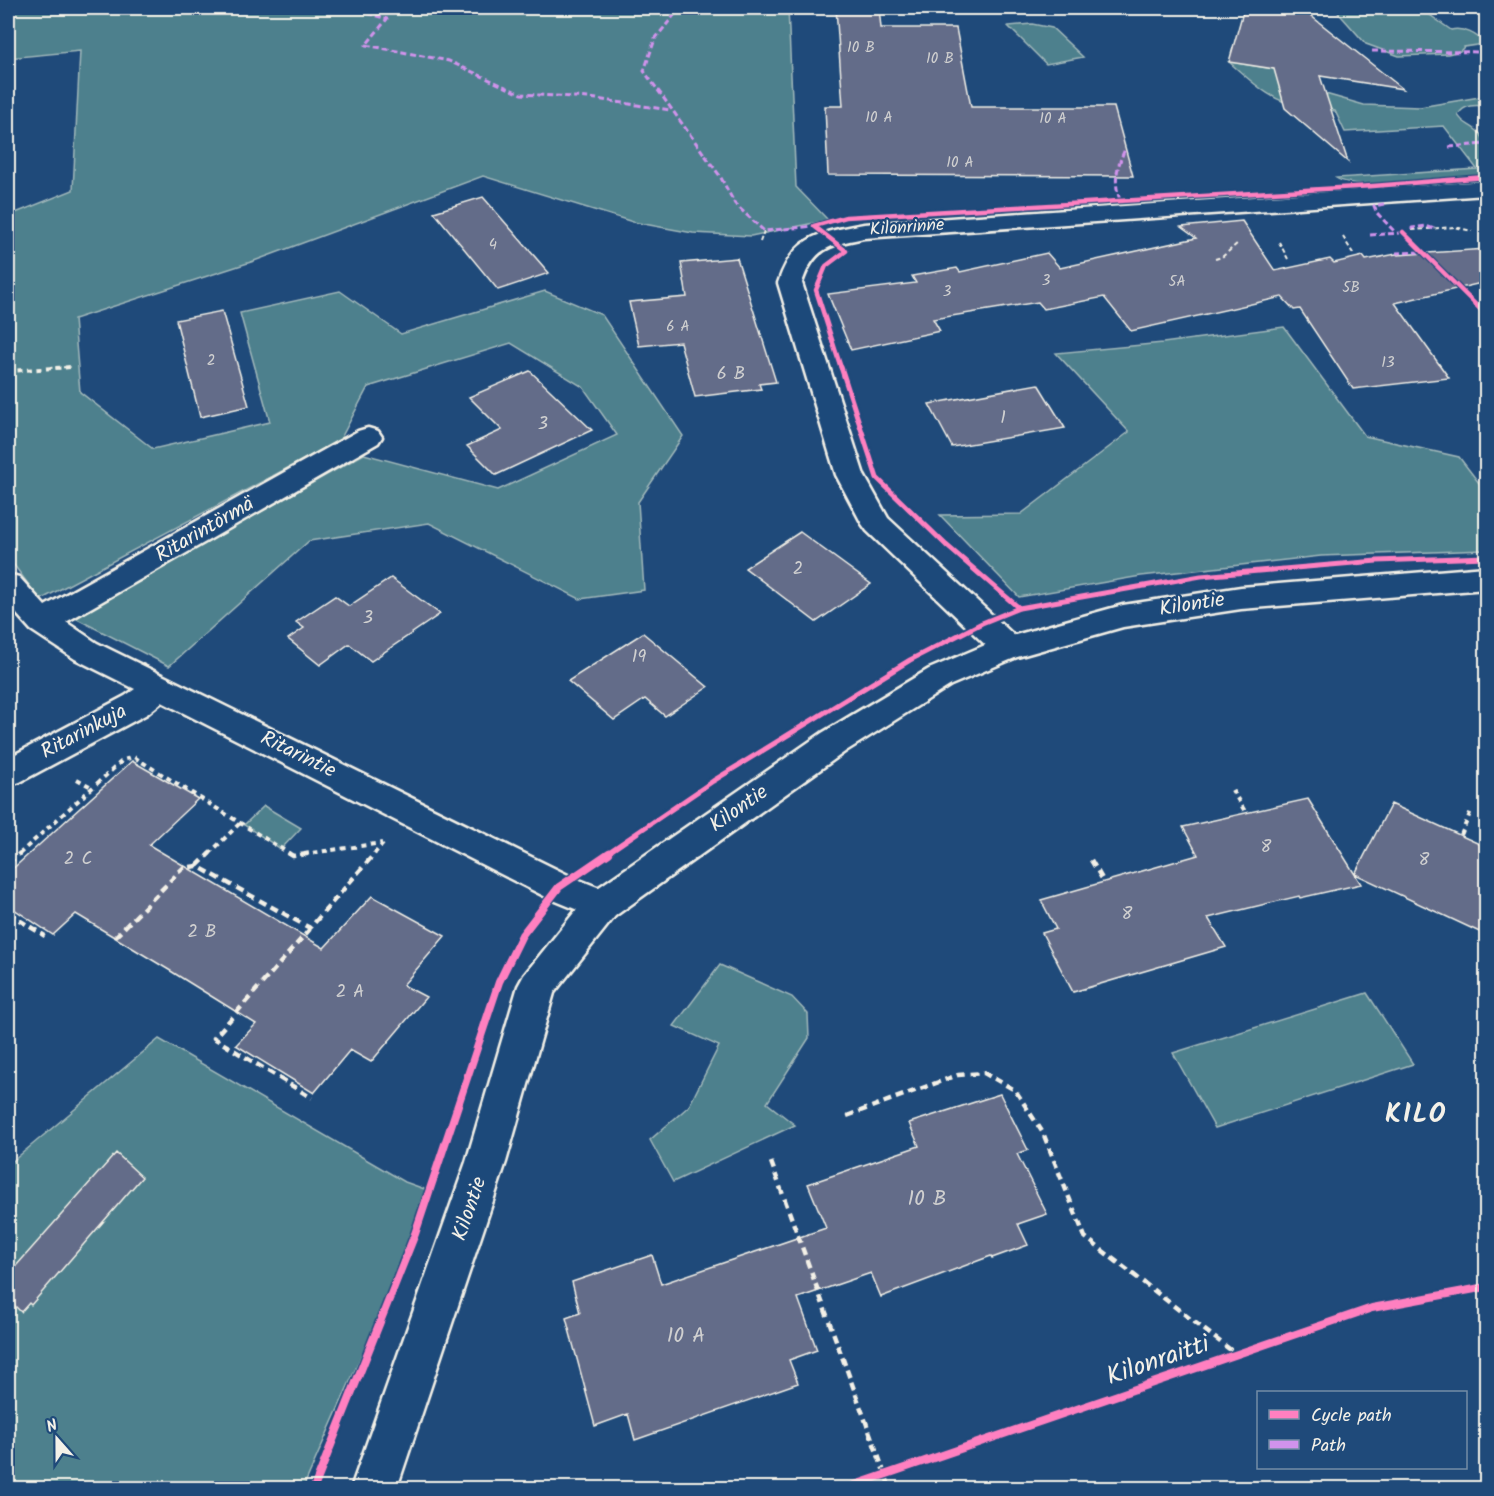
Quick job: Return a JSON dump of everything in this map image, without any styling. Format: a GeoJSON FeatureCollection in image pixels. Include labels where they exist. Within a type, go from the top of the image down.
{"type":"FeatureCollection","features":[{"type":"Feature","properties":{"kind":"street","name":"Kilonrinne"},"geometry":{"type":"LineString","coordinates":[[1008,648],[877,524],[863,503],[850,475],[790,283],[795,264],[811,245],[864,231],[1486,188]]}},
{"type":"Feature","properties":{"kind":"street","name":"Ritarintörmä"},"geometry":{"type":"LineString","coordinates":[[42,622],[368,437]]}},
{"type":"Feature","properties":{"kind":"street","name":"Kilontie"},"geometry":{"type":"LineString","coordinates":[[375,1488],[486,1162],[537,986],[602,905],[834,742],[940,677],[1008,648],[1123,616],[1241,598],[1486,578]]}},
{"type":"Feature","properties":{"kind":"street","name":"Ritarintie"},"geometry":{"type":"LineString","coordinates":[[8,585],[42,622],[86,651],[559,887],[602,905]]}},
{"type":"Feature","properties":{"kind":"street","name":"Ritarinkuja"},"geometry":{"type":"LineString","coordinates":[[8,772],[136,705],[158,688]]}},
{"type":"Feature","properties":{"kind":"path"},"geometry":{"type":"LineString","coordinates":[[1410,239],[1403,232],[1455,227],[1472,231]]}},
{"type":"Feature","properties":{"kind":"path"},"geometry":{"type":"LineString","coordinates":[[760,242],[764,231]]}},
{"type":"Feature","properties":{"kind":"path"},"geometry":{"type":"LineString","coordinates":[[1343,237],[1354,255]]}},
{"type":"Feature","properties":{"kind":"path"},"geometry":{"type":"LineString","coordinates":[[1215,259],[1222,257],[1239,242]]}},
{"type":"Feature","properties":{"kind":"path"},"geometry":{"type":"LineString","coordinates":[[1279,242],[1288,259]]}},
{"type":"Feature","properties":{"kind":"path"},"geometry":{"type":"LineString","coordinates":[[8,371],[71,367]]}},
{"type":"Feature","properties":{"kind":"path"},"geometry":{"type":"LineString","coordinates":[[8,864],[123,760],[134,758],[292,856],[383,843],[214,1038],[312,1098]]}},
{"type":"Feature","properties":{"kind":"path"},"geometry":{"type":"LineString","coordinates":[[1232,790],[1246,813]]}},
{"type":"Feature","properties":{"kind":"path"},"geometry":{"type":"LineString","coordinates":[[1461,835],[1471,811]]}},
{"type":"Feature","properties":{"kind":"path"},"geometry":{"type":"LineString","coordinates":[[115,937],[183,868],[197,866],[240,823]]}},
{"type":"Feature","properties":{"kind":"path"},"geometry":{"type":"LineString","coordinates":[[1091,860],[1104,882]]}},
{"type":"Feature","properties":{"kind":"path"},"geometry":{"type":"LineString","coordinates":[[197,866],[310,928]]}},
{"type":"Feature","properties":{"kind":"path"},"geometry":{"type":"LineString","coordinates":[[8,913],[45,936]]}},
{"type":"Feature","properties":{"kind":"path"},"geometry":{"type":"LineString","coordinates":[[847,1116],[958,1075],[984,1073],[1015,1090],[1043,1133],[1085,1237],[1237,1355]]}},
{"type":"Feature","properties":{"kind":"path"},"geometry":{"type":"LineString","coordinates":[[771,1162],[890,1488]]}},
{"type":"Feature","properties":{"kind":"path"},"geometry":{"type":"LineString","coordinates":[[875,1478],[896,1471]]}},
{"type":"Feature","properties":{"kind":"green space"},"geometry":{"type":"Polygon","coordinates":[[[8,8],[788,8],[796,187],[828,220],[751,236],[693,233],[633,222],[483,176],[254,261],[74,319],[80,392],[153,449],[270,422],[240,313],[340,291],[401,334],[545,291],[602,315],[683,436],[638,502],[644,590],[580,599],[429,523],[309,541],[169,666],[73,617],[364,454],[498,490],[617,435],[583,387],[511,343],[368,387],[340,440],[40,600],[8,557],[8,216],[73,190],[80,51],[8,58],[8,8]]]}},
{"type":"Feature","properties":{"kind":"green space"},"geometry":{"type":"Polygon","coordinates":[[[1334,8],[1420,8],[1451,30],[1469,32],[1484,44],[1464,47],[1460,51],[1448,54],[1399,56],[1366,44],[1334,8]]]}},
{"type":"Feature","properties":{"kind":"green space"},"geometry":{"type":"Polygon","coordinates":[[[1032,24],[1052,28],[1083,57],[1046,64],[1008,26],[1032,24]]]}},
{"type":"Feature","properties":{"kind":"green space"},"geometry":{"type":"Polygon","coordinates":[[[1229,62],[1294,72],[1301,87],[1364,105],[1420,107],[1486,96],[1486,106],[1467,107],[1458,115],[1483,139],[1486,151],[1486,175],[1385,184],[1347,182],[1336,178],[1477,169],[1444,126],[1345,132],[1335,111],[1292,105],[1281,101],[1254,84],[1229,62]]]}},
{"type":"Feature","properties":{"kind":"green space"},"geometry":{"type":"Polygon","coordinates":[[[1284,327],[1365,436],[1459,457],[1486,492],[1486,550],[1321,556],[1141,576],[1019,597],[940,515],[1021,514],[1129,432],[1056,353],[1163,343],[1284,327]]]}},
{"type":"Feature","properties":{"kind":"green space"},"geometry":{"type":"Polygon","coordinates":[[[264,806],[301,828],[281,849],[244,825],[264,806]]]}},
{"type":"Feature","properties":{"kind":"green space"},"geometry":{"type":"Polygon","coordinates":[[[720,965],[792,997],[808,1014],[809,1038],[767,1103],[795,1125],[673,1182],[650,1140],[689,1106],[719,1046],[674,1026],[720,965]]]}},
{"type":"Feature","properties":{"kind":"green space"},"geometry":{"type":"Polygon","coordinates":[[[1367,993],[1413,1064],[1215,1128],[1173,1053],[1367,993]]]}},
{"type":"Feature","properties":{"kind":"green space"},"geometry":{"type":"Polygon","coordinates":[[[159,1039],[405,1182],[430,1191],[415,1234],[303,1488],[8,1488],[8,1165],[159,1039]]]}},
{"type":"Feature","properties":{"kind":"building"},"geometry":{"type":"Polygon","coordinates":[[[836,8],[879,8],[881,28],[956,28],[971,107],[1114,107],[1133,176],[828,175],[825,106],[843,106],[836,8]]]}},
{"type":"Feature","properties":{"kind":"building"},"geometry":{"type":"Polygon","coordinates":[[[1244,8],[1301,8],[1403,89],[1320,76],[1348,162],[1285,108],[1274,69],[1229,62],[1244,8]]]}},
{"type":"Feature","properties":{"kind":"building"},"geometry":{"type":"Polygon","coordinates":[[[483,197],[549,273],[498,290],[434,212],[483,197]]]}},
{"type":"Feature","properties":{"kind":"building"},"geometry":{"type":"Polygon","coordinates":[[[1242,221],[1275,271],[1330,259],[1334,263],[1363,256],[1366,260],[1396,254],[1486,249],[1486,282],[1395,303],[1449,378],[1353,389],[1300,309],[1294,310],[1282,297],[1131,331],[1104,297],[1044,309],[1038,302],[933,319],[940,331],[851,350],[828,294],[916,283],[912,276],[957,268],[960,272],[1047,253],[1060,268],[1196,238],[1181,227],[1242,221]]]}},
{"type":"Feature","properties":{"kind":"building"},"geometry":{"type":"Polygon","coordinates":[[[737,258],[776,382],[759,384],[761,389],[695,397],[680,342],[639,346],[629,302],[687,297],[681,263],[737,258]]]}},
{"type":"Feature","properties":{"kind":"building"},"geometry":{"type":"Polygon","coordinates":[[[222,311],[249,406],[200,417],[176,320],[222,311]]]}},
{"type":"Feature","properties":{"kind":"building"},"geometry":{"type":"Polygon","coordinates":[[[530,371],[592,430],[496,475],[467,446],[502,430],[469,397],[530,371]]]}},
{"type":"Feature","properties":{"kind":"building"},"geometry":{"type":"Polygon","coordinates":[[[1038,384],[1065,428],[952,447],[929,404],[1038,384]]]}},
{"type":"Feature","properties":{"kind":"building"},"geometry":{"type":"Polygon","coordinates":[[[800,532],[871,584],[816,622],[745,568],[800,532]]]}},
{"type":"Feature","properties":{"kind":"building"},"geometry":{"type":"Polygon","coordinates":[[[391,578],[440,614],[371,661],[349,644],[320,665],[288,639],[304,628],[296,622],[335,596],[349,606],[391,578]]]}},
{"type":"Feature","properties":{"kind":"building"},"geometry":{"type":"Polygon","coordinates":[[[643,633],[708,687],[665,716],[645,699],[614,720],[568,681],[643,633]]]}},
{"type":"Feature","properties":{"kind":"building"},"geometry":{"type":"Polygon","coordinates":[[[132,761],[198,799],[149,845],[324,948],[372,896],[445,936],[403,985],[426,997],[371,1062],[350,1050],[314,1093],[236,1045],[256,1024],[169,970],[76,914],[53,935],[8,905],[8,873],[132,761]]]}},
{"type":"Feature","properties":{"kind":"building"},"geometry":{"type":"Polygon","coordinates":[[[1308,799],[1361,884],[1208,918],[1226,947],[1073,992],[1042,933],[1056,929],[1041,900],[1198,855],[1183,827],[1308,799]]]}},
{"type":"Feature","properties":{"kind":"building"},"geometry":{"type":"Polygon","coordinates":[[[1391,804],[1486,847],[1486,935],[1355,874],[1391,804]]]}},
{"type":"Feature","properties":{"kind":"building"},"geometry":{"type":"Polygon","coordinates":[[[1000,1094],[1028,1150],[1017,1154],[1047,1214],[1018,1224],[1028,1245],[992,1258],[991,1256],[881,1297],[871,1273],[798,1298],[817,1350],[789,1360],[798,1383],[635,1440],[628,1414],[595,1426],[566,1318],[580,1313],[572,1282],[652,1255],[661,1284],[826,1228],[808,1184],[919,1146],[909,1123],[1000,1094]]]}},
{"type":"Feature","properties":{"kind":"building"},"geometry":{"type":"Polygon","coordinates":[[[116,1153],[142,1177],[31,1305],[29,1303],[21,1312],[8,1299],[8,1275],[116,1153]]]}},
{"type":"Feature","properties":{"kind":"marked path"},"geometry":{"type":"LineString","coordinates":[[350,8],[387,19],[366,45],[449,61],[521,94],[590,98],[670,110]]}},
{"type":"Feature","properties":{"kind":"marked path"},"geometry":{"type":"LineString","coordinates":[[676,8],[679,9],[655,39],[644,71],[720,176],[735,204],[764,231],[814,226]]}},
{"type":"Feature","properties":{"kind":"marked path"},"geometry":{"type":"LineString","coordinates":[[1372,51],[1486,52]]}},
{"type":"Feature","properties":{"kind":"marked path"},"geometry":{"type":"LineString","coordinates":[[1486,78],[1480,101],[1486,114]]}},
{"type":"Feature","properties":{"kind":"marked path"},"geometry":{"type":"LineString","coordinates":[[1449,147],[1486,144]]}},
{"type":"Feature","properties":{"kind":"marked path"},"geometry":{"type":"LineString","coordinates":[[1120,200],[1115,180],[1125,149]]}},
{"type":"Feature","properties":{"kind":"marked path"},"geometry":{"type":"LineString","coordinates":[[1384,204],[1374,206],[1377,213],[1394,231]]}},
{"type":"Feature","properties":{"kind":"marked path"},"geometry":{"type":"LineString","coordinates":[[1412,230],[1412,228],[1423,226],[1434,229]]}},
{"type":"Feature","properties":{"kind":"marked path"},"geometry":{"type":"LineString","coordinates":[[1370,235],[1400,233]]}},
{"type":"Feature","properties":{"kind":"marked path"},"geometry":{"type":"LineString","coordinates":[[1396,253],[1423,252]]}},
{"type":"Feature","properties":{"kind":"cycle path"},"geometry":{"type":"LineString","coordinates":[[1019,608],[946,545],[877,478],[816,290],[826,266],[846,251],[814,226],[846,217],[1373,186],[1486,177]]}},
{"type":"Feature","properties":{"kind":"cycle path"},"geometry":{"type":"LineString","coordinates":[[1403,232],[1486,315]]}},
{"type":"Feature","properties":{"kind":"cycle path"},"geometry":{"type":"LineString","coordinates":[[314,1488],[415,1234],[499,982],[522,935],[559,887],[713,781],[910,660],[982,623],[1019,608],[1201,576],[1377,561],[1486,557]]}},
{"type":"Feature","properties":{"kind":"cycle path","name":"Kilonraitti"},"geometry":{"type":"LineString","coordinates":[[846,1488],[1372,1308],[1486,1287]]}},
{"type":"Feature","properties":{"kind":"district","name":"KILO"},"geometry":{"type":"Point","coordinates":[1416,1114]}}]}
